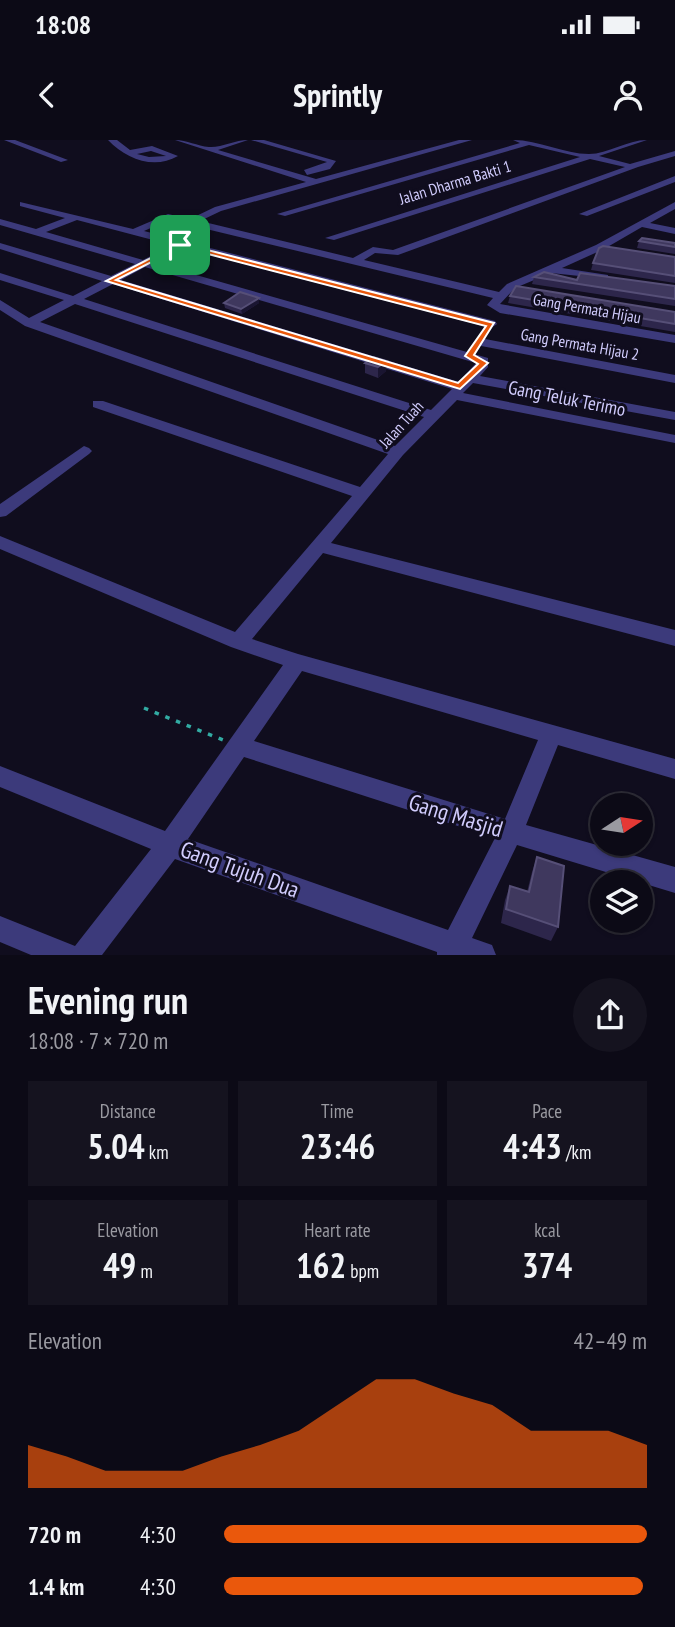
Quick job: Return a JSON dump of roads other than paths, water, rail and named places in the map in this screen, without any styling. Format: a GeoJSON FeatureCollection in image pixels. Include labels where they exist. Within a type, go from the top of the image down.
{"type":"FeatureCollection","features":[{"type":"Feature","properties":{"kind":"street"},"geometry":{"type":"LineString","coordinates":[[8,140],[64,160]]}},
{"type":"Feature","properties":{"kind":"street"},"geometry":{"type":"LineString","coordinates":[[179,140],[315,182]]}},
{"type":"Feature","properties":{"kind":"street"},"geometry":{"type":"LineString","coordinates":[[208,150],[244,140]]}},
{"type":"Feature","properties":{"kind":"street"},"geometry":{"type":"LineString","coordinates":[[255,140],[332,161],[327,167],[294,176]]}},
{"type":"Feature","properties":{"kind":"street"},"geometry":{"type":"LineString","coordinates":[[132,233],[169,217],[191,222],[218,209],[468,140]]}},
{"type":"Feature","properties":{"kind":"street","name":"Jalan Dharma Bakti 1"},"geometry":{"type":"LineString","coordinates":[[330,238],[643,140]]}},
{"type":"Feature","properties":{"kind":"street"},"geometry":{"type":"LineString","coordinates":[[282,214],[523,141],[631,166],[675,152]]}},
{"type":"Feature","properties":{"kind":"street"},"geometry":{"type":"LineString","coordinates":[[115,143],[143,149]]}},
{"type":"Feature","properties":{"kind":"street"},"geometry":{"type":"LineString","coordinates":[[115,143],[129,153],[155,162],[174,156],[152,148],[129,153]]}},
{"type":"Feature","properties":{"kind":"street"},"geometry":{"type":"LineString","coordinates":[[552,148],[571,143]]}},
{"type":"Feature","properties":{"kind":"street"},"geometry":{"type":"LineString","coordinates":[[355,261],[373,250],[394,253],[634,167],[631,166]]}},
{"type":"Feature","properties":{"kind":"street"},"geometry":{"type":"LineString","coordinates":[[584,214],[675,179]]}},
{"type":"Feature","properties":{"kind":"street"},"geometry":{"type":"LineString","coordinates":[[23,204],[491,324]]}},
{"type":"Feature","properties":{"kind":"street"},"geometry":{"type":"LineString","coordinates":[[469,356],[491,324],[498,304],[511,286],[600,247],[672,208]]}},
{"type":"Feature","properties":{"kind":"street"},"geometry":{"type":"LineString","coordinates":[[109,214],[149,226]]}},
{"type":"Feature","properties":{"kind":"street"},"geometry":{"type":"LineString","coordinates":[[37,232],[74,218]]}},
{"type":"Feature","properties":{"kind":"street"},"geometry":{"type":"LineString","coordinates":[[0,222],[469,356],[484,363],[460,386]]}},
{"type":"Feature","properties":{"kind":"street","name":"Gang Permata Hijau"},"geometry":{"type":"LineString","coordinates":[[191,222],[355,261],[498,304],[675,339]]}},
{"type":"Feature","properties":{"kind":"street"},"geometry":{"type":"LineString","coordinates":[[640,224],[675,231]]}},
{"type":"Feature","properties":{"kind":"street"},"geometry":{"type":"LineString","coordinates":[[29,323],[180,245]]}},
{"type":"Feature","properties":{"kind":"street"},"geometry":{"type":"LineString","coordinates":[[0,246],[460,386],[675,416]]}},
{"type":"Feature","properties":{"kind":"street"},"geometry":{"type":"LineString","coordinates":[[600,247],[625,251]]}},
{"type":"Feature","properties":{"kind":"street"},"geometry":{"type":"LineString","coordinates":[[548,269],[620,280]]}},
{"type":"Feature","properties":{"kind":"street"},"geometry":{"type":"LineString","coordinates":[[0,276],[433,415]]}},
{"type":"Feature","properties":{"kind":"street"},"geometry":{"type":"LineString","coordinates":[[511,286],[539,290]]}},
{"type":"Feature","properties":{"kind":"street"},"geometry":{"type":"LineString","coordinates":[[3,309],[29,323],[398,453]]}},
{"type":"Feature","properties":{"kind":"street","name":"Gang Permata Hijau 2"},"geometry":{"type":"LineString","coordinates":[[480,342],[675,379]]}},
{"type":"Feature","properties":{"kind":"street","name":"Jalan Tuah"},"geometry":{"type":"LineString","coordinates":[[238,642],[398,453],[460,386]]}},
{"type":"Feature","properties":{"kind":"street","name":"Gang Teluk Terimo"},"geometry":{"type":"LineString","coordinates":[[460,386],[675,439]]}},
{"type":"Feature","properties":{"kind":"street"},"geometry":{"type":"LineString","coordinates":[[99,404],[364,494]]}},
{"type":"Feature","properties":{"kind":"street"},"geometry":{"type":"LineString","coordinates":[[0,512],[84,451]]}},
{"type":"Feature","properties":{"kind":"street"},"geometry":{"type":"LineString","coordinates":[[0,542],[238,642],[297,662],[675,769]]}},
{"type":"Feature","properties":{"kind":"street"},"geometry":{"type":"LineString","coordinates":[[321,546],[675,638]]}},
{"type":"Feature","properties":{"kind":"street"},"geometry":{"type":"LineString","coordinates":[[0,929],[82,955],[170,845],[297,662]]}},
{"type":"Feature","properties":{"kind":"street"},"geometry":{"type":"LineString","coordinates":[[451,950],[511,832],[551,735]]}},
{"type":"Feature","properties":{"kind":"street","name":"Gang Masjid"},"geometry":{"type":"LineString","coordinates":[[239,746],[511,832],[675,880]]}},
{"type":"Feature","properties":{"kind":"street","name":"Gang Tujuh Dua"},"geometry":{"type":"LineString","coordinates":[[0,776],[170,845],[451,950],[482,955]]}}]}
